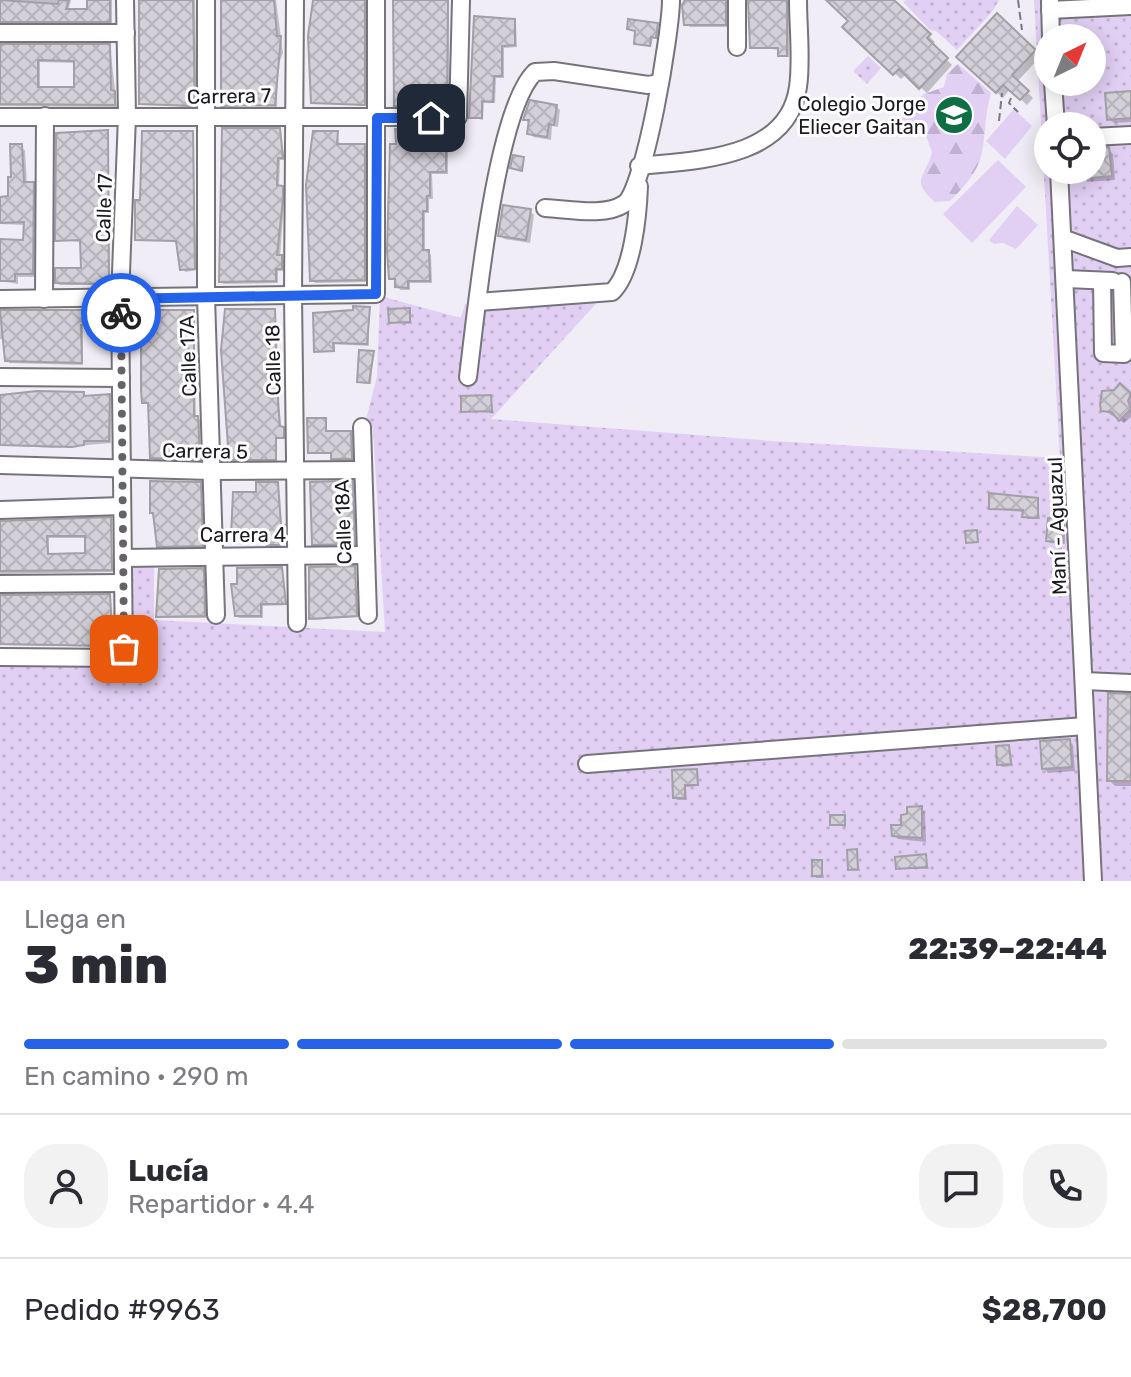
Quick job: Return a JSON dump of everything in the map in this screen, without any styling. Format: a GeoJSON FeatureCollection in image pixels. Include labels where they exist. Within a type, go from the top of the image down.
{"type":"FeatureCollection","features":[{"type":"Feature","properties":{"kind":"street","name":"Calle 17"},"geometry":{"type":"LineString","coordinates":[[0,657],[124,658],[120,299],[127,116],[125,0]]}},
{"type":"Feature","properties":{"kind":"street","name":"Calle 17A"},"geometry":{"type":"LineString","coordinates":[[206,0],[206,297],[216,615]]}},
{"type":"Feature","properties":{"kind":"street","name":"Calle 18"},"geometry":{"type":"LineString","coordinates":[[295,0],[293,295],[297,623]]}},
{"type":"Feature","properties":{"kind":"street"},"geometry":{"type":"LineString","coordinates":[[0,299],[376,294],[376,0]]}},
{"type":"Feature","properties":{"kind":"street","name":"Carrera 7"},"geometry":{"type":"LineString","coordinates":[[0,117],[205,118],[293,114],[377,118],[458,117],[461,0]]}},
{"type":"Feature","properties":{"kind":"street"},"geometry":{"type":"LineString","coordinates":[[545,208],[613,210],[630,199],[657,108],[671,0]]}},
{"type":"Feature","properties":{"kind":"street"},"geometry":{"type":"LineString","coordinates":[[737,0],[737,47]]}},
{"type":"Feature","properties":{"kind":"street"},"geometry":{"type":"LineString","coordinates":[[639,173],[721,157],[769,135],[788,112],[799,87],[798,0]]}},
{"type":"Feature","properties":{"kind":"street"},"geometry":{"type":"LineString","coordinates":[[1050,5],[1131,6]]}},
{"type":"Feature","properties":{"kind":"street"},"geometry":{"type":"LineString","coordinates":[[0,33],[126,33]]}},
{"type":"Feature","properties":{"kind":"street"},"geometry":{"type":"LineString","coordinates":[[468,377],[501,153],[525,81],[535,72],[554,71],[648,85],[660,83]]}},
{"type":"Feature","properties":{"kind":"street"},"geometry":{"type":"LineString","coordinates":[[44,299],[45,116]]}},
{"type":"Feature","properties":{"kind":"street"},"geometry":{"type":"LineString","coordinates":[[1106,136],[1131,135]]}},
{"type":"Feature","properties":{"kind":"street"},"geometry":{"type":"LineString","coordinates":[[478,302],[612,292],[621,284],[638,221],[639,173]]}},
{"type":"Feature","properties":{"kind":"street","name":"Maní - Aguazul"},"geometry":{"type":"LineString","coordinates":[[1060,184],[1093,881]]}},
{"type":"Feature","properties":{"kind":"street"},"geometry":{"type":"LineString","coordinates":[[1065,239],[1117,258],[1131,257]]}},
{"type":"Feature","properties":{"kind":"street"},"geometry":{"type":"LineString","coordinates":[[1066,279],[1127,282],[1124,354],[1103,353],[1102,281]]}},
{"type":"Feature","properties":{"kind":"street"},"geometry":{"type":"LineString","coordinates":[[0,377],[121,378]]}},
{"type":"Feature","properties":{"kind":"street","name":"Calle 18A"},"geometry":{"type":"LineString","coordinates":[[362,427],[368,615]]}},
{"type":"Feature","properties":{"kind":"street","name":"Carrera 5"},"geometry":{"type":"LineString","coordinates":[[0,465],[123,470],[361,470]]}},
{"type":"Feature","properties":{"kind":"street"},"geometry":{"type":"LineString","coordinates":[[0,510],[122,506]]}},
{"type":"Feature","properties":{"kind":"street","name":"Carrera 4"},"geometry":{"type":"LineString","coordinates":[[123,558],[364,555]]}},
{"type":"Feature","properties":{"kind":"street"},"geometry":{"type":"LineString","coordinates":[[0,584],[123,583]]}},
{"type":"Feature","properties":{"kind":"street"},"geometry":{"type":"LineString","coordinates":[[1084,681],[1131,683]]}},
{"type":"Feature","properties":{"kind":"street"},"geometry":{"type":"LineString","coordinates":[[587,764],[1085,726]]}},
{"type":"Feature","properties":{"kind":"path"},"geometry":{"type":"LineString","coordinates":[[1018,0],[1022,30]]}},
{"type":"Feature","properties":{"kind":"path"},"geometry":{"type":"LineString","coordinates":[[999,121],[1002,93]]}},
{"type":"Feature","properties":{"kind":"path"},"geometry":{"type":"LineString","coordinates":[[1011,98],[1009,103],[1018,112]]}},
{"type":"Feature","properties":{"kind":"green space"},"geometry":{"type":"Polygon","coordinates":[[[999,0],[957,50],[936,31],[930,30],[903,2],[999,0]]]}},
{"type":"Feature","properties":{"kind":"green space"},"geometry":{"type":"Polygon","coordinates":[[[1034,0],[1131,0],[1131,881],[0,881],[0,665],[131,664],[132,563],[154,563],[154,620],[385,632],[373,429],[366,420],[377,376],[380,296],[461,318],[465,304],[603,296],[491,419],[772,441],[1060,458],[1044,184],[1106,184],[1106,112],[1040,112],[1039,96],[1106,96],[1106,24],[1035,24],[1034,0]]]}},
{"type":"Feature","properties":{"kind":"green space"},"geometry":{"type":"Polygon","coordinates":[[[868,56],[881,68],[867,84],[853,71],[868,56]]]}},
{"type":"Feature","properties":{"kind":"green space"},"geometry":{"type":"Polygon","coordinates":[[[958,64],[991,93],[982,150],[974,173],[964,186],[950,201],[935,202],[921,183],[932,152],[926,136],[899,121],[924,94],[944,87],[947,74],[958,64]]]}},
{"type":"Feature","properties":{"kind":"green space"},"geometry":{"type":"Polygon","coordinates":[[[1014,109],[1032,126],[1005,159],[986,141],[1014,109]]]}},
{"type":"Feature","properties":{"kind":"green space"},"geometry":{"type":"Polygon","coordinates":[[[998,160],[1026,187],[972,243],[943,214],[998,160]]]}},
{"type":"Feature","properties":{"kind":"green space"},"geometry":{"type":"Polygon","coordinates":[[[1017,206],[1038,225],[1016,249],[1003,243],[994,244],[989,240],[1017,206]]]}},
{"type":"Feature","properties":{"kind":"building"},"geometry":{"type":"Polygon","coordinates":[[[0,0],[58,4],[59,0],[69,0],[66,9],[87,9],[87,0],[110,0],[110,22],[0,22],[0,0]]]}},
{"type":"Feature","properties":{"kind":"building"},"geometry":{"type":"Polygon","coordinates":[[[139,0],[193,0],[195,106],[139,104],[139,0]]]}},
{"type":"Feature","properties":{"kind":"building"},"geometry":{"type":"Polygon","coordinates":[[[221,0],[274,0],[277,36],[281,36],[275,105],[221,106],[221,0]]]}},
{"type":"Feature","properties":{"kind":"building"},"geometry":{"type":"Polygon","coordinates":[[[313,0],[365,0],[365,105],[311,103],[308,36],[313,0]]]}},
{"type":"Feature","properties":{"kind":"building"},"geometry":{"type":"Polygon","coordinates":[[[393,0],[448,0],[447,106],[394,106],[393,0]]]}},
{"type":"Feature","properties":{"kind":"building"},"geometry":{"type":"Polygon","coordinates":[[[685,0],[726,0],[726,25],[684,25],[682,5],[685,0]]]}},
{"type":"Feature","properties":{"kind":"building"},"geometry":{"type":"Polygon","coordinates":[[[748,0],[787,0],[787,56],[778,56],[778,48],[750,48],[748,0]]]}},
{"type":"Feature","properties":{"kind":"building"},"geometry":{"type":"Polygon","coordinates":[[[826,0],[894,0],[931,34],[927,38],[948,58],[919,89],[899,69],[893,75],[842,27],[848,21],[826,0]]]}},
{"type":"Feature","properties":{"kind":"building"},"geometry":{"type":"Polygon","coordinates":[[[997,13],[1034,48],[1034,52],[1012,75],[1029,91],[1020,100],[1003,85],[996,93],[956,57],[997,13]]]}},
{"type":"Feature","properties":{"kind":"building"},"geometry":{"type":"Polygon","coordinates":[[[474,16],[515,19],[515,45],[502,46],[502,76],[494,76],[493,102],[482,101],[482,118],[469,118],[474,16]]]}},
{"type":"Feature","properties":{"kind":"building"},"geometry":{"type":"Polygon","coordinates":[[[628,19],[658,23],[656,38],[651,37],[650,46],[634,44],[635,31],[627,29],[628,19]]]}},
{"type":"Feature","properties":{"kind":"building"},"geometry":{"type":"Polygon","coordinates":[[[0,44],[110,44],[111,90],[115,91],[115,105],[0,104],[0,44]],[[38,60],[38,87],[74,87],[74,61],[38,60]]]}},
{"type":"Feature","properties":{"kind":"building"},"geometry":{"type":"Polygon","coordinates":[[[1131,91],[1131,118],[1107,120],[1106,93],[1131,91]]]}},
{"type":"Feature","properties":{"kind":"building"},"geometry":{"type":"Polygon","coordinates":[[[530,100],[557,105],[554,125],[549,124],[547,137],[527,134],[529,120],[523,120],[530,100]]]}},
{"type":"Feature","properties":{"kind":"building"},"geometry":{"type":"Polygon","coordinates":[[[222,128],[280,128],[283,158],[278,158],[277,185],[283,186],[283,199],[277,255],[282,255],[282,269],[276,269],[276,281],[219,282],[222,128]]]}},
{"type":"Feature","properties":{"kind":"building"},"geometry":{"type":"Polygon","coordinates":[[[422,128],[422,131],[436,131],[436,146],[446,146],[446,172],[430,172],[430,196],[427,196],[427,211],[423,211],[423,250],[429,250],[430,281],[408,281],[408,288],[395,287],[395,279],[389,279],[387,251],[390,144],[396,144],[395,129],[422,128]]]}},
{"type":"Feature","properties":{"kind":"building"},"geometry":{"type":"Polygon","coordinates":[[[108,130],[109,284],[55,283],[55,268],[81,268],[80,240],[55,241],[56,133],[108,130]]]}},
{"type":"Feature","properties":{"kind":"building"},"geometry":{"type":"Polygon","coordinates":[[[142,131],[193,131],[195,269],[180,270],[176,241],[135,240],[135,200],[140,200],[142,131]]]}},
{"type":"Feature","properties":{"kind":"building"},"geometry":{"type":"Polygon","coordinates":[[[313,131],[338,131],[337,144],[365,144],[365,280],[310,281],[306,185],[313,131]]]}},
{"type":"Feature","properties":{"kind":"building"},"geometry":{"type":"Polygon","coordinates":[[[10,144],[22,144],[24,182],[34,182],[33,274],[15,274],[15,281],[0,281],[0,239],[23,240],[24,222],[0,223],[0,197],[8,196],[8,177],[11,177],[10,144]]]}},
{"type":"Feature","properties":{"kind":"building"},"geometry":{"type":"Polygon","coordinates":[[[1106,147],[1109,147],[1112,176],[1106,177],[1106,147]]]}},
{"type":"Feature","properties":{"kind":"building"},"geometry":{"type":"Polygon","coordinates":[[[513,155],[524,157],[522,171],[510,168],[513,155]]]}},
{"type":"Feature","properties":{"kind":"building"},"geometry":{"type":"Polygon","coordinates":[[[503,205],[531,209],[526,240],[498,236],[503,205]]]}},
{"type":"Feature","properties":{"kind":"building"},"geometry":{"type":"Polygon","coordinates":[[[353,306],[370,307],[367,344],[333,343],[334,351],[314,352],[313,313],[353,310],[353,306]]]}},
{"type":"Feature","properties":{"kind":"building"},"geometry":{"type":"Polygon","coordinates":[[[410,308],[410,322],[389,323],[388,309],[410,308]]]}},
{"type":"Feature","properties":{"kind":"building"},"geometry":{"type":"Polygon","coordinates":[[[225,309],[275,309],[278,404],[280,426],[284,427],[284,438],[276,438],[276,460],[229,460],[221,350],[225,309]]]}},
{"type":"Feature","properties":{"kind":"building"},"geometry":{"type":"Polygon","coordinates":[[[0,310],[109,310],[109,325],[81,325],[82,363],[5,361],[0,310]]]}},
{"type":"Feature","properties":{"kind":"building"},"geometry":{"type":"Polygon","coordinates":[[[141,310],[194,310],[194,416],[198,416],[200,460],[150,458],[148,403],[142,403],[141,390],[141,310]]]}},
{"type":"Feature","properties":{"kind":"building"},"geometry":{"type":"Polygon","coordinates":[[[359,350],[374,351],[369,383],[357,382],[359,350]]]}},
{"type":"Feature","properties":{"kind":"building"},"geometry":{"type":"Polygon","coordinates":[[[1120,383],[1131,393],[1128,401],[1131,409],[1119,421],[1112,412],[1101,411],[1100,404],[1102,391],[1114,390],[1120,383]]]}},
{"type":"Feature","properties":{"kind":"building"},"geometry":{"type":"Polygon","coordinates":[[[37,391],[84,392],[84,396],[110,394],[109,441],[84,441],[84,445],[72,447],[0,445],[0,395],[37,391]]]}},
{"type":"Feature","properties":{"kind":"building"},"geometry":{"type":"Polygon","coordinates":[[[491,395],[492,411],[461,412],[461,396],[491,395]]]}},
{"type":"Feature","properties":{"kind":"building"},"geometry":{"type":"Polygon","coordinates":[[[307,418],[326,418],[326,431],[351,431],[352,459],[331,459],[331,453],[308,453],[307,418]]]}},
{"type":"Feature","properties":{"kind":"building"},"geometry":{"type":"Polygon","coordinates":[[[150,481],[201,482],[203,546],[157,547],[153,513],[150,513],[150,481]]]}},
{"type":"Feature","properties":{"kind":"building"},"geometry":{"type":"Polygon","coordinates":[[[353,481],[355,544],[312,545],[310,482],[353,481]]]}},
{"type":"Feature","properties":{"kind":"building"},"geometry":{"type":"Polygon","coordinates":[[[256,482],[278,482],[281,525],[285,525],[285,535],[279,535],[279,545],[267,545],[267,537],[231,537],[233,492],[256,492],[256,482]]]}},
{"type":"Feature","properties":{"kind":"building"},"geometry":{"type":"Polygon","coordinates":[[[989,493],[1038,498],[1038,518],[1022,517],[1023,510],[989,509],[989,493]]]}},
{"type":"Feature","properties":{"kind":"building"},"geometry":{"type":"Polygon","coordinates":[[[111,517],[112,570],[0,571],[0,521],[111,517]],[[47,536],[48,554],[85,553],[85,536],[47,536]]]}},
{"type":"Feature","properties":{"kind":"building"},"geometry":{"type":"Polygon","coordinates":[[[1048,518],[1065,519],[1063,542],[1046,541],[1048,518]]]}},
{"type":"Feature","properties":{"kind":"building"},"geometry":{"type":"Polygon","coordinates":[[[977,530],[978,542],[966,543],[965,531],[977,530]]]}},
{"type":"Feature","properties":{"kind":"building"},"geometry":{"type":"Polygon","coordinates":[[[355,566],[357,616],[309,619],[309,567],[355,566]]]}},
{"type":"Feature","properties":{"kind":"building"},"geometry":{"type":"Polygon","coordinates":[[[282,567],[286,604],[261,604],[261,616],[235,616],[231,584],[237,584],[237,568],[282,567]]]}},
{"type":"Feature","properties":{"kind":"building"},"geometry":{"type":"Polygon","coordinates":[[[204,568],[205,616],[156,617],[159,569],[204,568]]]}},
{"type":"Feature","properties":{"kind":"building"},"geometry":{"type":"Polygon","coordinates":[[[110,594],[113,646],[0,644],[0,595],[110,594]]]}},
{"type":"Feature","properties":{"kind":"building"},"geometry":{"type":"Polygon","coordinates":[[[1108,693],[1131,694],[1131,781],[1107,781],[1108,693]]]}},
{"type":"Feature","properties":{"kind":"building"},"geometry":{"type":"Polygon","coordinates":[[[1070,739],[1072,767],[1042,769],[1040,741],[1070,739]]]}},
{"type":"Feature","properties":{"kind":"building"},"geometry":{"type":"Polygon","coordinates":[[[1009,745],[1011,764],[997,765],[996,746],[1009,745]]]}},
{"type":"Feature","properties":{"kind":"building"},"geometry":{"type":"Polygon","coordinates":[[[697,769],[698,785],[685,785],[685,798],[673,798],[672,770],[697,769]]]}},
{"type":"Feature","properties":{"kind":"building"},"geometry":{"type":"Polygon","coordinates":[[[922,806],[922,838],[892,836],[891,825],[901,825],[901,815],[907,814],[907,807],[922,806]]]}},
{"type":"Feature","properties":{"kind":"building"},"geometry":{"type":"Polygon","coordinates":[[[830,815],[845,815],[845,825],[830,825],[830,815]]]}},
{"type":"Feature","properties":{"kind":"building"},"geometry":{"type":"Polygon","coordinates":[[[857,849],[858,869],[848,870],[847,850],[857,849]]]}},
{"type":"Feature","properties":{"kind":"building"},"geometry":{"type":"Polygon","coordinates":[[[926,854],[927,867],[896,869],[895,857],[926,854]]]}},
{"type":"Feature","properties":{"kind":"building"},"geometry":{"type":"Polygon","coordinates":[[[812,860],[822,860],[822,876],[812,876],[812,860]]]}},
{"type":"Feature","properties":{"kind":"way so far"},"geometry":{"type":"LineString","coordinates":[[121,313],[124,649]]}},
{"type":"Feature","properties":{"kind":"place","name":"Colegio Jorge Eliecer Gaitan"},"geometry":{"type":"Point","coordinates":[954,115]}},
{"type":"Feature","properties":{"kind":"route"},"geometry":{"type":"LineString","coordinates":[[121,313],[120,299],[376,294],[377,118],[431,118]]}}]}
